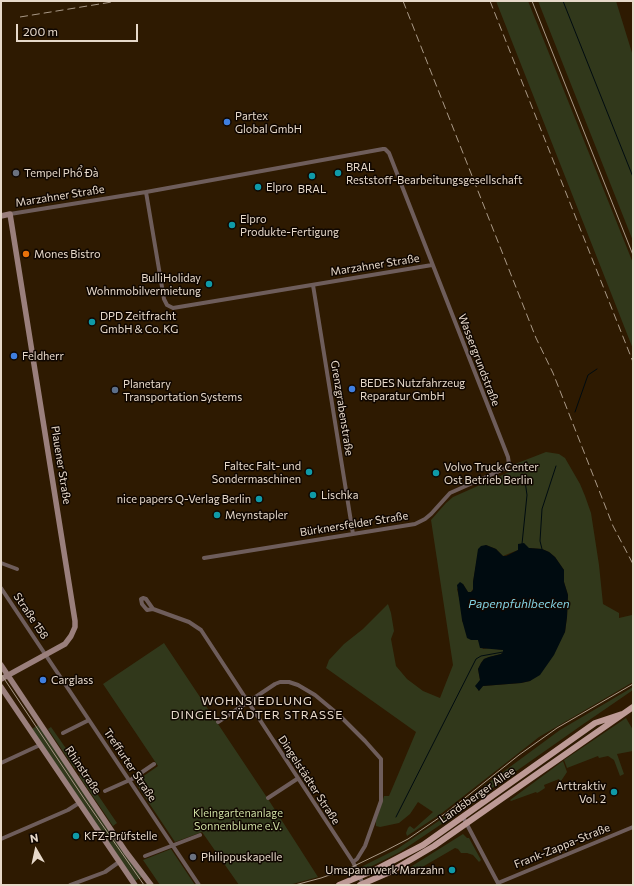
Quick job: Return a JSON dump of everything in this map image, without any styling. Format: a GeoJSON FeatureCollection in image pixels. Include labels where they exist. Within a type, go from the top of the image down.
{"type":"FeatureCollection","features":[{"type":"Feature","properties":{"kind":"main road","name":"Landsberger Allee"},"geometry":{"type":"LineString","coordinates":[[361,884],[402,866],[434,846],[633,707]]}},
{"type":"Feature","properties":{"kind":"main road","name":"Landsberger Allee"},"geometry":{"type":"LineString","coordinates":[[339,885],[397,860],[423,845],[595,723],[622,714]]}},
{"type":"Feature","properties":{"kind":"street","name":"Marzahner Straße"},"geometry":{"type":"LineString","coordinates":[[1,216],[146,192],[385,149],[388,152],[432,265],[176,308],[170,307],[165,302],[163,295],[146,192]]}},
{"type":"Feature","properties":{"kind":"street","name":"Plauener Straße"},"geometry":{"type":"LineString","coordinates":[[1,680],[46,655],[69,640],[73,632],[75,622],[10,214]]}},
{"type":"Feature","properties":{"kind":"street","name":"Wassergrundstraße"},"geometry":{"type":"LineString","coordinates":[[432,265],[509,461]]}},
{"type":"Feature","properties":{"kind":"street","name":"Grenzgrabenstraße"},"geometry":{"type":"LineString","coordinates":[[313,285],[353,534]]}},
{"type":"Feature","properties":{"kind":"street","name":"Bürknersfelder Straße"},"geometry":{"type":"LineString","coordinates":[[204,558],[415,524],[431,514],[450,493],[508,467],[509,461]]}},
{"type":"Feature","properties":{"kind":"street"},"geometry":{"type":"LineString","coordinates":[[1,563],[17,570]]}},
{"type":"Feature","properties":{"kind":"street","name":"Straße 158"},"geometry":{"type":"LineString","coordinates":[[1,588],[46,655]]}},
{"type":"Feature","properties":{"kind":"street","name":"Dingelstädter Straße"},"geometry":{"type":"LineString","coordinates":[[153,609],[189,622],[198,627],[353,862],[360,877],[361,884]]}},
{"type":"Feature","properties":{"kind":"street","name":"Treffurter Straße"},"geometry":{"type":"LineString","coordinates":[[46,655],[199,885]]}},
{"type":"Feature","properties":{"kind":"street","name":"Rhinstraße"},"geometry":{"type":"LineString","coordinates":[[1,665],[93,804],[150,885]]}},
{"type":"Feature","properties":{"kind":"street"},"geometry":{"type":"LineString","coordinates":[[218,722],[280,682],[289,682],[298,685],[315,695],[339,715],[381,759],[381,798],[379,807],[365,846],[357,859],[353,862]]}},
{"type":"Feature","properties":{"kind":"street","name":"Rhinstraße"},"geometry":{"type":"LineString","coordinates":[[1,687],[135,885]]}},
{"type":"Feature","properties":{"kind":"street"},"geometry":{"type":"LineString","coordinates":[[64,733],[90,720]]}},
{"type":"Feature","properties":{"kind":"street"},"geometry":{"type":"LineString","coordinates":[[1,763],[40,745]]}},
{"type":"Feature","properties":{"kind":"street"},"geometry":{"type":"LineString","coordinates":[[105,791],[129,780],[154,764]]}},
{"type":"Feature","properties":{"kind":"street"},"geometry":{"type":"LineString","coordinates":[[268,798],[297,779]]}},
{"type":"Feature","properties":{"kind":"street"},"geometry":{"type":"LineString","coordinates":[[1,839],[68,810],[79,803]]}},
{"type":"Feature","properties":{"kind":"street"},"geometry":{"type":"LineString","coordinates":[[463,817],[499,884]]}},
{"type":"Feature","properties":{"kind":"street","name":"Frank-Zappa-Straße"},"geometry":{"type":"LineString","coordinates":[[499,884],[633,827]]}},
{"type":"Feature","properties":{"kind":"street"},"geometry":{"type":"LineString","coordinates":[[145,856],[200,835]]}},
{"type":"Feature","properties":{"kind":"street"},"geometry":{"type":"LineString","coordinates":[[70,885],[104,872],[119,862]]}},
{"type":"Feature","properties":{"kind":"green space"},"geometry":{"type":"Polygon","coordinates":[[[496,1],[528,1],[633,263],[633,349],[496,1]]]}},
{"type":"Feature","properties":{"kind":"green space"},"geometry":{"type":"Polygon","coordinates":[[[538,1],[616,1],[633,56],[633,241],[538,1]]]}},
{"type":"Feature","properties":{"kind":"green space"},"geometry":{"type":"Polygon","coordinates":[[[546,452],[559,454],[565,458],[580,484],[591,513],[603,604],[619,613],[619,618],[632,615],[633,618],[633,682],[539,737],[442,813],[407,836],[406,833],[410,826],[414,829],[433,812],[418,802],[410,814],[399,823],[380,827],[376,826],[376,821],[384,796],[389,796],[416,732],[326,668],[329,660],[344,644],[363,629],[388,604],[394,631],[391,639],[396,666],[407,679],[423,691],[440,698],[453,665],[431,520],[453,497],[516,469],[515,464],[546,452]],[[486,545],[477,560],[473,589],[471,592],[468,592],[463,584],[457,589],[462,609],[462,621],[478,640],[483,649],[490,648],[503,650],[501,654],[484,659],[481,663],[478,669],[480,680],[478,683],[478,691],[483,686],[530,681],[565,632],[567,617],[568,595],[564,582],[564,570],[555,557],[542,549],[529,548],[518,550],[503,556],[496,549],[486,545]]]}},
{"type":"Feature","properties":{"kind":"green space","name":"Kleingartenanlage Sonnenblume e.V."},"geometry":{"type":"Polygon","coordinates":[[[164,643],[318,877],[289,885],[239,885],[202,832],[175,842],[135,782],[158,766],[103,684],[164,643]]]}},
{"type":"Feature","properties":{"kind":"green space"},"geometry":{"type":"Polygon","coordinates":[[[633,687],[633,690],[488,791],[484,786],[560,730],[633,687]]]}},
{"type":"Feature","properties":{"kind":"green space"},"geometry":{"type":"Polygon","coordinates":[[[626,718],[633,730],[633,751],[617,754],[624,774],[620,776],[614,760],[608,756],[599,758],[598,756],[567,768],[564,760],[626,718]]]}},
{"type":"Feature","properties":{"kind":"green space"},"geometry":{"type":"Polygon","coordinates":[[[38,725],[142,877],[135,881],[32,729],[38,725]]]}},
{"type":"Feature","properties":{"kind":"green space"},"geometry":{"type":"Polygon","coordinates":[[[51,727],[79,767],[75,769],[48,729],[51,727]]]}},
{"type":"Feature","properties":{"kind":"green space"},"geometry":{"type":"Polygon","coordinates":[[[563,761],[567,772],[561,781],[559,779],[544,785],[545,788],[537,793],[536,792],[511,801],[510,800],[563,761]]]}},
{"type":"Feature","properties":{"kind":"green space"},"geometry":{"type":"Polygon","coordinates":[[[83,773],[117,823],[113,826],[79,776],[83,773]]]}},
{"type":"Feature","properties":{"kind":"green space"},"geometry":{"type":"Polygon","coordinates":[[[483,789],[487,793],[451,818],[450,815],[483,789]]]}},
{"type":"Feature","properties":{"kind":"green space"},"geometry":{"type":"Polygon","coordinates":[[[446,816],[449,819],[400,852],[365,869],[361,867],[397,849],[446,816]]]}},
{"type":"Feature","properties":{"kind":"green space"},"geometry":{"type":"Polygon","coordinates":[[[463,834],[469,838],[481,860],[479,862],[473,855],[461,853],[455,848],[412,873],[408,871],[413,868],[411,867],[412,866],[463,834]]]}},
{"type":"Feature","properties":{"kind":"green space"},"geometry":{"type":"Polygon","coordinates":[[[171,849],[195,885],[160,885],[143,860],[171,849]]]}},
{"type":"Feature","properties":{"kind":"water","name":"Papenpfuhlbecken"},"geometry":{"type":"Polygon","coordinates":[[[524,543],[529,548],[542,549],[549,552],[555,557],[564,570],[564,582],[568,595],[565,632],[554,655],[540,675],[530,681],[521,683],[483,686],[479,691],[475,686],[480,680],[478,669],[481,663],[484,659],[501,654],[503,650],[480,648],[478,640],[471,640],[467,638],[462,620],[457,585],[460,582],[468,592],[473,590],[478,549],[481,546],[486,545],[496,549],[503,556],[506,556],[518,550],[518,544],[524,543]]]}},
{"type":"Feature","properties":{"kind":"waterway"},"geometry":{"type":"LineString","coordinates":[[563,1],[633,177]]}},
{"type":"Feature","properties":{"kind":"waterway"},"geometry":{"type":"LineString","coordinates":[[575,412],[588,375],[597,369]]}},
{"type":"Feature","properties":{"kind":"waterway"},"geometry":{"type":"LineString","coordinates":[[542,549],[540,541],[542,509],[556,466]]}},
{"type":"Feature","properties":{"kind":"waterway"},"geometry":{"type":"LineString","coordinates":[[522,544],[527,495],[525,481]]}},
{"type":"Feature","properties":{"kind":"waterway"},"geometry":{"type":"LineString","coordinates":[[396,817],[476,659],[481,656],[503,652]]}},
{"type":"Feature","properties":{"kind":"tram line"},"geometry":{"type":"LineString","coordinates":[[532,1],[633,255]]}},
{"type":"Feature","properties":{"kind":"tram line"},"geometry":{"type":"LineString","coordinates":[[1,674],[144,885]]}},
{"type":"Feature","properties":{"kind":"tram line"},"geometry":{"type":"LineString","coordinates":[[295,885],[352,867],[408,839],[446,813],[519,755],[557,728],[633,684]]}},
{"type":"Feature","properties":{"kind":"railway"},"geometry":{"type":"LineString","coordinates":[[20,17],[118,1]]}},
{"type":"Feature","properties":{"kind":"railway"},"geometry":{"type":"LineString","coordinates":[[403,1],[536,338],[553,373],[613,526],[633,564]]}},
{"type":"Feature","properties":{"kind":"railway"},"geometry":{"type":"LineString","coordinates":[[490,1],[633,362]]}},
{"type":"Feature","properties":{"kind":"place","name":"Partex Global GmbH"},"geometry":{"type":"Point","coordinates":[227,122]}},
{"type":"Feature","properties":{"kind":"place","name":"Tempel Phổ Đà"},"geometry":{"type":"Point","coordinates":[16,173]}},
{"type":"Feature","properties":{"kind":"place","name":"BRAL Reststoff-Bearbeitungsgesellschaft"},"geometry":{"type":"Point","coordinates":[338,173]}},
{"type":"Feature","properties":{"kind":"place","name":"BRAL"},"geometry":{"type":"Point","coordinates":[312,176]}},
{"type":"Feature","properties":{"kind":"place","name":"Elpro"},"geometry":{"type":"Point","coordinates":[258,187]}},
{"type":"Feature","properties":{"kind":"place","name":"Elpro Produkte-Fertigung"},"geometry":{"type":"Point","coordinates":[232,225]}},
{"type":"Feature","properties":{"kind":"place","name":"Mones Bistro"},"geometry":{"type":"Point","coordinates":[26,254]}},
{"type":"Feature","properties":{"kind":"place","name":"BulliHoliday Wohnmobilvermietung"},"geometry":{"type":"Point","coordinates":[209,284]}},
{"type":"Feature","properties":{"kind":"place","name":"DPD Zeitfracht GmbH & Co. KG"},"geometry":{"type":"Point","coordinates":[92,322]}},
{"type":"Feature","properties":{"kind":"place","name":"Feldherr"},"geometry":{"type":"Point","coordinates":[14,356]}},
{"type":"Feature","properties":{"kind":"place","name":"BEDES Nutzfahrzeug Reparatur GmbH"},"geometry":{"type":"Point","coordinates":[352,389]}},
{"type":"Feature","properties":{"kind":"place","name":"Planetary Transportation Systems"},"geometry":{"type":"Point","coordinates":[115,390]}},
{"type":"Feature","properties":{"kind":"place","name":"Faltec Falt- und Sondermaschinen"},"geometry":{"type":"Point","coordinates":[309,472]}},
{"type":"Feature","properties":{"kind":"place","name":"Volvo Truck Center Ost Betrieb Berlin"},"geometry":{"type":"Point","coordinates":[436,473]}},
{"type":"Feature","properties":{"kind":"place","name":"Lischka"},"geometry":{"type":"Point","coordinates":[313,495]}},
{"type":"Feature","properties":{"kind":"place","name":"nice papers Q-Verlag Berlin"},"geometry":{"type":"Point","coordinates":[259,499]}},
{"type":"Feature","properties":{"kind":"place","name":"Meynstapler"},"geometry":{"type":"Point","coordinates":[217,515]}},
{"type":"Feature","properties":{"kind":"place","name":"Carglass"},"geometry":{"type":"Point","coordinates":[43,680]}},
{"type":"Feature","properties":{"kind":"place","name":"Arttraktiv Vol. 2"},"geometry":{"type":"Point","coordinates":[614,792]}},
{"type":"Feature","properties":{"kind":"place","name":"KFZ-Prüfstelle"},"geometry":{"type":"Point","coordinates":[76,836]}},
{"type":"Feature","properties":{"kind":"place","name":"Philippuskapelle"},"geometry":{"type":"Point","coordinates":[193,857]}},
{"type":"Feature","properties":{"kind":"place","name":"Umspannwerk Marzahn"},"geometry":{"type":"Point","coordinates":[452,870]}},
{"type":"Feature","properties":{"kind":"district","name":"WOHNSIEDLUNG DINGELSTÄDTER STRASSE"},"geometry":{"type":"Point","coordinates":[257,708]}}]}
